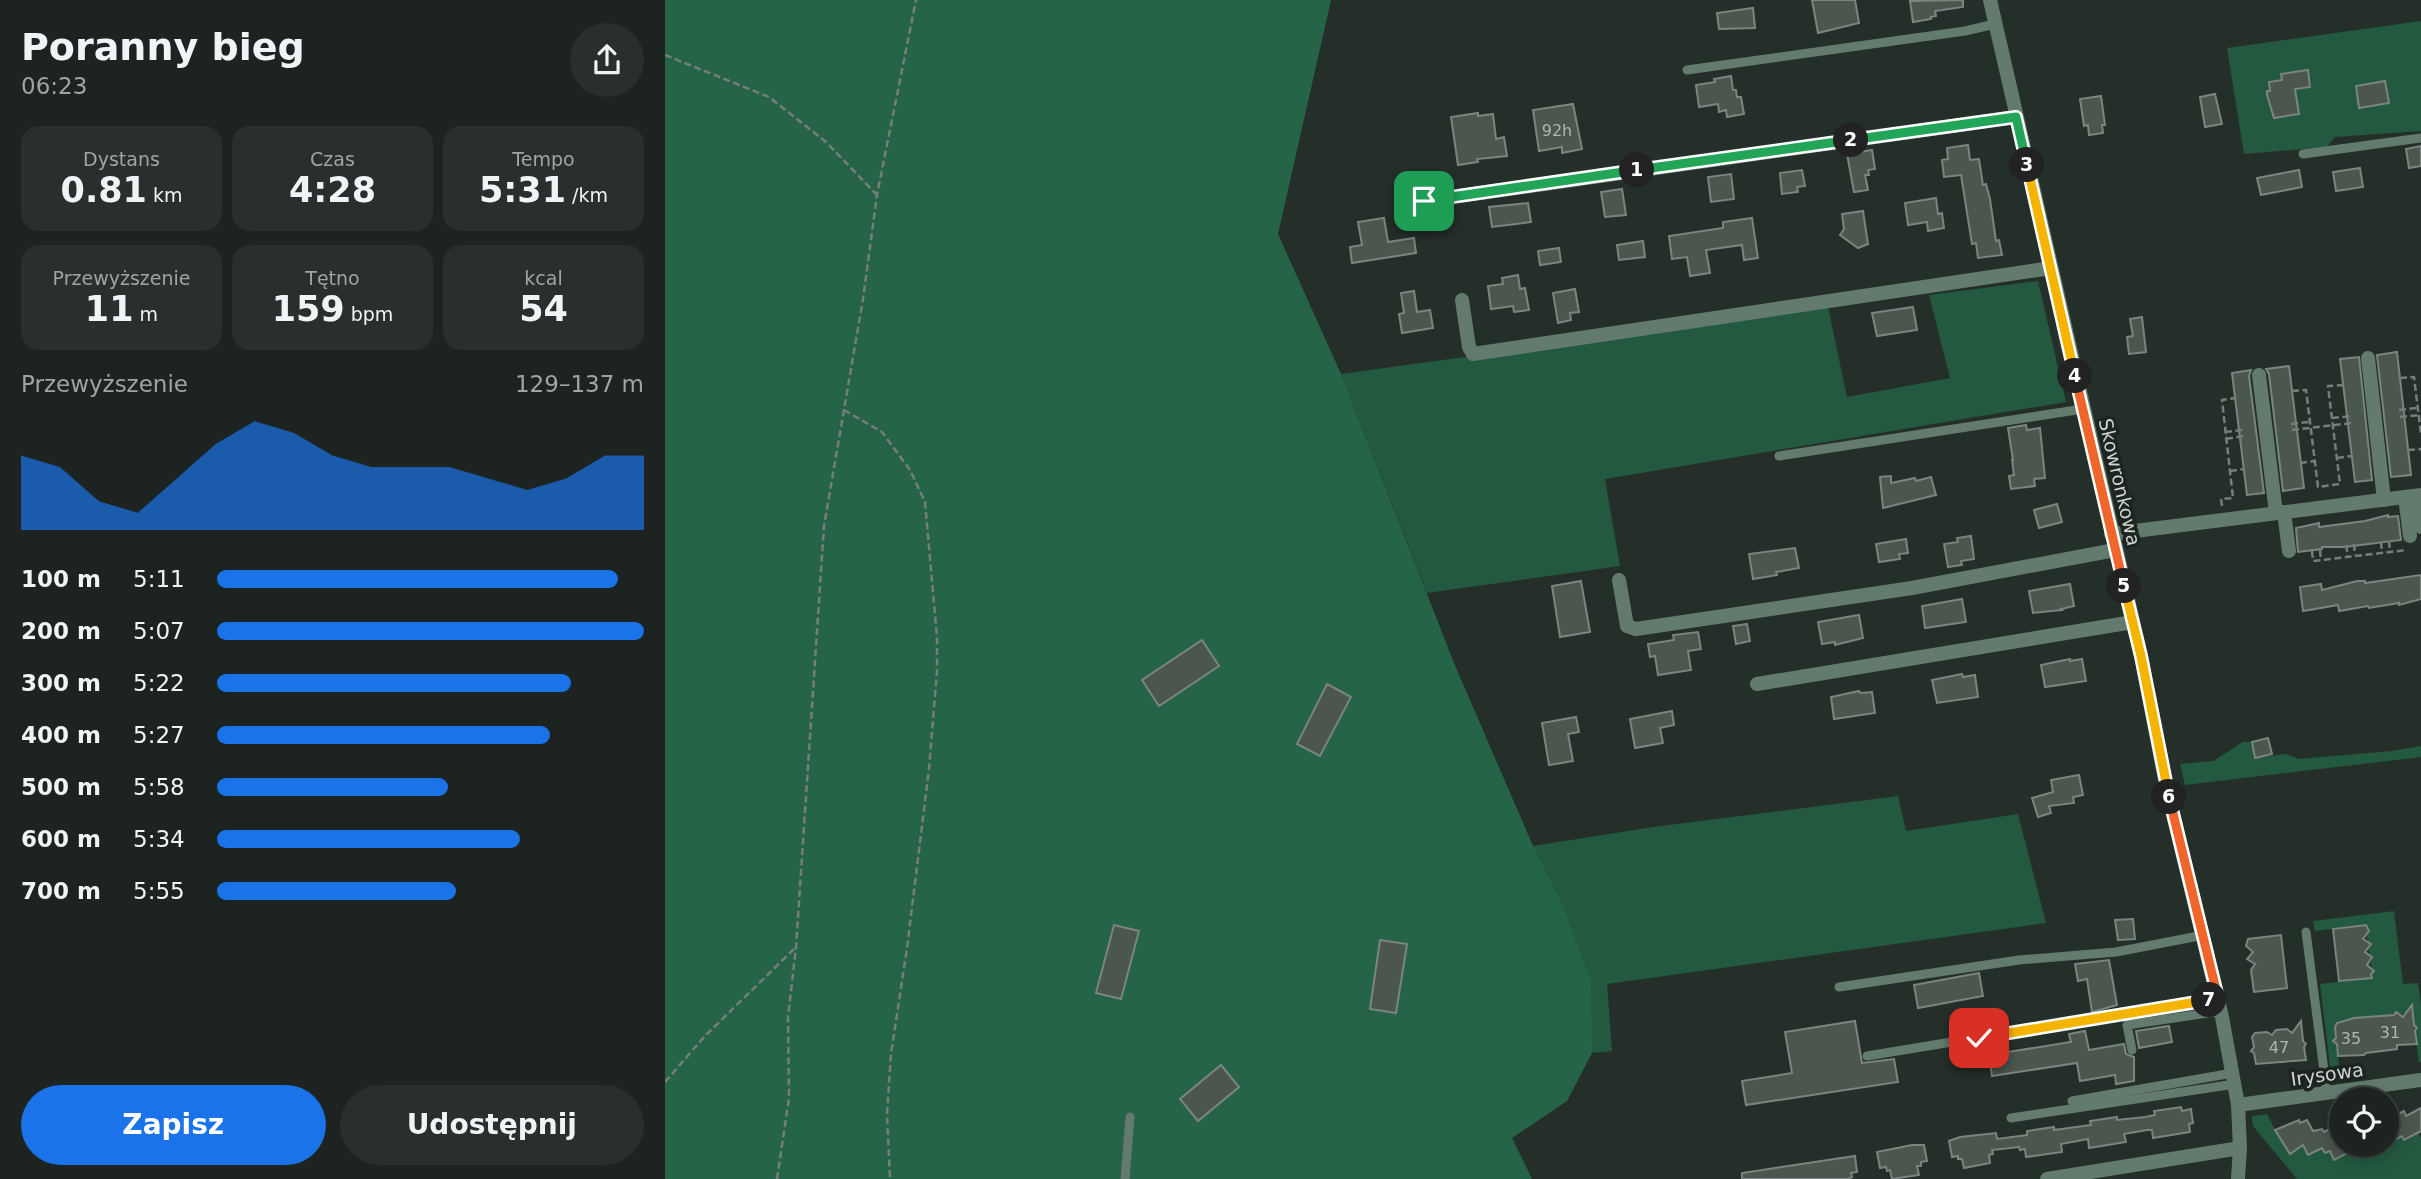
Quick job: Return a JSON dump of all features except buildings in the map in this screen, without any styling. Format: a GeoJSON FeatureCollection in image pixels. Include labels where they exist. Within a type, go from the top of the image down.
{"type":"FeatureCollection","features":[{"type":"Feature","properties":{"kind":"street","name":"Skowronkowa"},"geometry":{"type":"LineString","coordinates":[[1990,0],[2133,622],[2166,785],[2219,1004],[2238,1105],[2238,1179]]}},
{"type":"Feature","properties":{"kind":"street"},"geometry":{"type":"LineString","coordinates":[[1424,201],[2016,117]]}},
{"type":"Feature","properties":{"kind":"street"},"geometry":{"type":"LineString","coordinates":[[1462,300],[1469,347],[1473,354],[2051,268]]}},
{"type":"Feature","properties":{"kind":"street"},"geometry":{"type":"LineString","coordinates":[[2368,358],[2384,500]]}},
{"type":"Feature","properties":{"kind":"street"},"geometry":{"type":"LineString","coordinates":[[2259,375],[2280,513],[2289,551]]}},
{"type":"Feature","properties":{"kind":"street"},"geometry":{"type":"LineString","coordinates":[[2111,534],[2414,496],[2414,537]]}},
{"type":"Feature","properties":{"kind":"street"},"geometry":{"type":"LineString","coordinates":[[1619,580],[1627,626],[1636,629],[1912,588],[2115,550]]}},
{"type":"Feature","properties":{"kind":"street"},"geometry":{"type":"LineString","coordinates":[[1756,684],[2133,622]]}},
{"type":"Feature","properties":{"kind":"street","name":"Irysowa"},"geometry":{"type":"LineString","coordinates":[[2238,1105],[2421,1080]]}},
{"type":"Feature","properties":{"kind":"street"},"geometry":{"type":"LineString","coordinates":[[2047,1179],[2240,1148]]}},
{"type":"Feature","properties":{"kind":"lane"},"geometry":{"type":"LineString","coordinates":[[1687,70],[1965,31],[1995,24]]}},
{"type":"Feature","properties":{"kind":"lane"},"geometry":{"type":"LineString","coordinates":[[2303,154],[2421,138]]}},
{"type":"Feature","properties":{"kind":"lane"},"geometry":{"type":"LineString","coordinates":[[1779,456],[2083,409]]}},
{"type":"Feature","properties":{"kind":"lane"},"geometry":{"type":"LineString","coordinates":[[2306,932],[2327,1094]]}},
{"type":"Feature","properties":{"kind":"lane"},"geometry":{"type":"LineString","coordinates":[[1839,987],[2019,960],[2128,950],[2204,935]]}},
{"type":"Feature","properties":{"kind":"lane"},"geometry":{"type":"LineString","coordinates":[[2132,1050],[2127,1025],[2219,1004]]}},
{"type":"Feature","properties":{"kind":"lane"},"geometry":{"type":"LineString","coordinates":[[1867,1056],[2219,1004]]}},
{"type":"Feature","properties":{"kind":"lane"},"geometry":{"type":"LineString","coordinates":[[2072,1101],[2234,1079]]}},
{"type":"Feature","properties":{"kind":"lane"},"geometry":{"type":"LineString","coordinates":[[2011,1118],[2234,1079]]}},
{"type":"Feature","properties":{"kind":"lane"},"geometry":{"type":"LineString","coordinates":[[1125,1179],[1130,1117]]}},
{"type":"Feature","properties":{"kind":"path"},"geometry":{"type":"LineString","coordinates":[[777,1179],[789,1098],[787,1018],[796,947],[824,526],[863,299],[877,195],[916,0]]}},
{"type":"Feature","properties":{"kind":"path"},"geometry":{"type":"LineString","coordinates":[[665,55],[769,97],[826,142],[877,195]]}},
{"type":"Feature","properties":{"kind":"path"},"geometry":{"type":"LineString","coordinates":[[2400,378],[2414,377],[2421,434]]}},
{"type":"Feature","properties":{"kind":"path"},"geometry":{"type":"LineString","coordinates":[[2292,391],[2306,390],[2318,487],[2340,484],[2328,386],[2343,385]]}},
{"type":"Feature","properties":{"kind":"path"},"geometry":{"type":"LineString","coordinates":[[2221,499],[2233,498],[2222,400],[2235,398]]}},
{"type":"Feature","properties":{"kind":"path"},"geometry":{"type":"LineString","coordinates":[[2399,410],[2418,408]]}},
{"type":"Feature","properties":{"kind":"path"},"geometry":{"type":"LineString","coordinates":[[844,411],[882,432],[910,470],[925,502],[937,637],[929,769],[891,1054],[887,1114],[890,1179]]}},
{"type":"Feature","properties":{"kind":"path"},"geometry":{"type":"LineString","coordinates":[[2400,417],[2420,415]]}},
{"type":"Feature","properties":{"kind":"path"},"geometry":{"type":"LineString","coordinates":[[2332,418],[2351,416]]}},
{"type":"Feature","properties":{"kind":"path"},"geometry":{"type":"LineString","coordinates":[[2291,424],[2310,422]]}},
{"type":"Feature","properties":{"kind":"path"},"geometry":{"type":"LineString","coordinates":[[2292,430],[2352,423]]}},
{"type":"Feature","properties":{"kind":"path"},"geometry":{"type":"LineString","coordinates":[[2225,432],[2243,430]]}},
{"type":"Feature","properties":{"kind":"path"},"geometry":{"type":"LineString","coordinates":[[2226,439],[2244,436]]}},
{"type":"Feature","properties":{"kind":"path"},"geometry":{"type":"LineString","coordinates":[[2409,450],[2421,449]]}},
{"type":"Feature","properties":{"kind":"path"},"geometry":{"type":"LineString","coordinates":[[2337,458],[2352,456]]}},
{"type":"Feature","properties":{"kind":"path"},"geometry":{"type":"LineString","coordinates":[[2300,463],[2315,461]]}},
{"type":"Feature","properties":{"kind":"path"},"geometry":{"type":"LineString","coordinates":[[2230,471],[2244,469]]}},
{"type":"Feature","properties":{"kind":"path"},"geometry":{"type":"LineString","coordinates":[[2312,551],[2313,561],[2390,552],[2414,537]]}},
{"type":"Feature","properties":{"kind":"path"},"geometry":{"type":"LineString","coordinates":[[2389,541],[2390,552]]}},
{"type":"Feature","properties":{"kind":"path"},"geometry":{"type":"LineString","coordinates":[[2381,542],[2382,553]]}},
{"type":"Feature","properties":{"kind":"path"},"geometry":{"type":"LineString","coordinates":[[2354,544],[2355,556]]}},
{"type":"Feature","properties":{"kind":"path"},"geometry":{"type":"LineString","coordinates":[[2346,545],[2348,557]]}},
{"type":"Feature","properties":{"kind":"path"},"geometry":{"type":"LineString","coordinates":[[2320,550],[2321,560]]}},
{"type":"Feature","properties":{"kind":"path"},"geometry":{"type":"LineString","coordinates":[[665,1082],[704,1037],[796,947]]}},
{"type":"Feature","properties":{"kind":"green space"},"geometry":{"type":"Polygon","coordinates":[[[665,0],[1331,0],[1278,234],[1341,374],[1454,663],[1533,846],[1562,904],[1591,981],[1592,1053],[1567,1101],[1512,1138],[1532,1179],[665,1179],[665,0]]]}},
{"type":"Feature","properties":{"kind":"green space"},"geometry":{"type":"Polygon","coordinates":[[[2421,21],[2421,131],[2335,137],[2327,147],[2244,154],[2227,48],[2421,21]]]}},
{"type":"Feature","properties":{"kind":"green space"},"geometry":{"type":"Polygon","coordinates":[[[2038,281],[2066,402],[1605,479],[1620,566],[1427,593],[1341,374],[1828,307],[1847,397],[1950,378],[1929,295],[2038,281]]]}},
{"type":"Feature","properties":{"kind":"green space"},"geometry":{"type":"Polygon","coordinates":[[[2243,742],[2252,742],[2255,758],[2286,754],[2299,759],[2421,746],[2421,757],[2185,785],[2180,764],[2213,761],[2243,742]]]}},
{"type":"Feature","properties":{"kind":"green space"},"geometry":{"type":"Polygon","coordinates":[[[1898,796],[1906,831],[2018,814],[2046,923],[1607,984],[1612,1051],[1592,1053],[1533,846],[1653,827],[1898,796]]]}},
{"type":"Feature","properties":{"kind":"green space"},"geometry":{"type":"Polygon","coordinates":[[[2394,911],[2403,984],[2418,983],[2421,1005],[2421,1062],[2412,1013],[2368,1017],[2334,1025],[2340,1073],[2331,1074],[2320,984],[2371,978],[2372,972],[2365,925],[2315,931],[2313,921],[2394,911]]]}},
{"type":"Feature","properties":{"kind":"green space"},"geometry":{"type":"Polygon","coordinates":[[[2267,1114],[2282,1143],[2320,1144],[2325,1153],[2329,1151],[2329,1157],[2335,1160],[2341,1157],[2399,1157],[2399,1138],[2402,1136],[2404,1140],[2418,1133],[2421,1138],[2421,1179],[2297,1179],[2253,1126],[2252,1116],[2267,1114]]]}},
{"type":"Feature","properties":{"kind":"route"},"geometry":{"type":"LineString","coordinates":[[1424,201],[2016,117],[2141,656],[2166,785],[2218,998],[1979,1038]]}}]}
